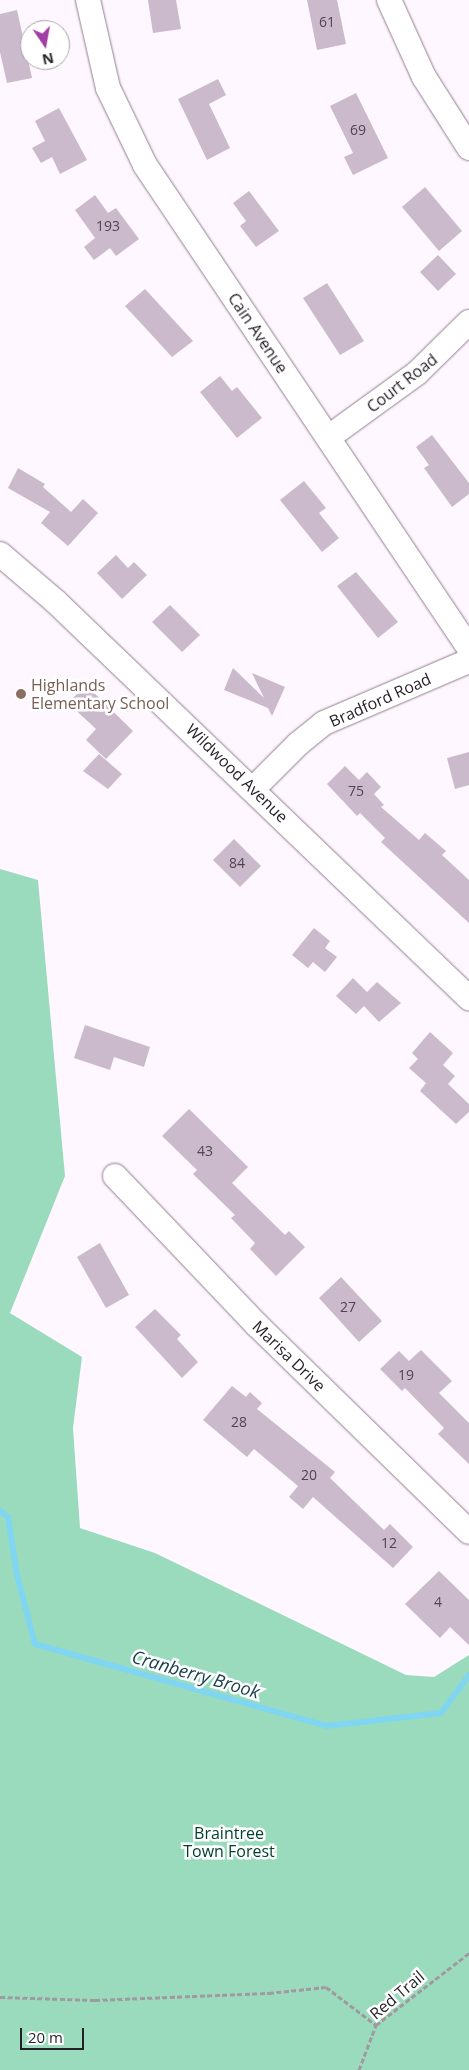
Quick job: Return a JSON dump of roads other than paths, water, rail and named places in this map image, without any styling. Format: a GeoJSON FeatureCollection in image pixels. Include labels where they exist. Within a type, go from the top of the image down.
{"type":"FeatureCollection","features":[{"type":"Feature","properties":{"kind":"street","name":"Cain Avenue"},"geometry":{"type":"LineString","coordinates":[[88,0],[108,88],[136,151],[469,648]]}},
{"type":"Feature","properties":{"kind":"street"},"geometry":{"type":"LineString","coordinates":[[389,0],[424,76],[469,148]]}},
{"type":"Feature","properties":{"kind":"street","name":"Court Road"},"geometry":{"type":"LineString","coordinates":[[329,437],[417,373],[469,322]]}},
{"type":"Feature","properties":{"kind":"street","name":"Wildwood Avenue"},"geometry":{"type":"LineString","coordinates":[[0,554],[41,588],[254,789],[469,998]]}},
{"type":"Feature","properties":{"kind":"street","name":"Bradford Road"},"geometry":{"type":"LineString","coordinates":[[254,789],[298,744],[324,723],[469,661]]}},
{"type":"Feature","properties":{"kind":"street","name":"Marisa Drive"},"geometry":{"type":"LineString","coordinates":[[115,1176],[257,1325],[469,1532]]}},
{"type":"Feature","properties":{"kind":"waterway","name":"Cranberry Brook"},"geometry":{"type":"LineString","coordinates":[[0,1511],[8,1517],[17,1575],[35,1644],[326,1726],[441,1713],[469,1675]]}},
{"type":"Feature","properties":{"kind":"place","name":"Highlands Elementary School"},"geometry":{"type":"Point","coordinates":[21,694]}},
{"type":"Feature","properties":{"kind":"park label","name":"Braintree Town Forest"},"geometry":{"type":"Point","coordinates":[229,1842]}}]}
